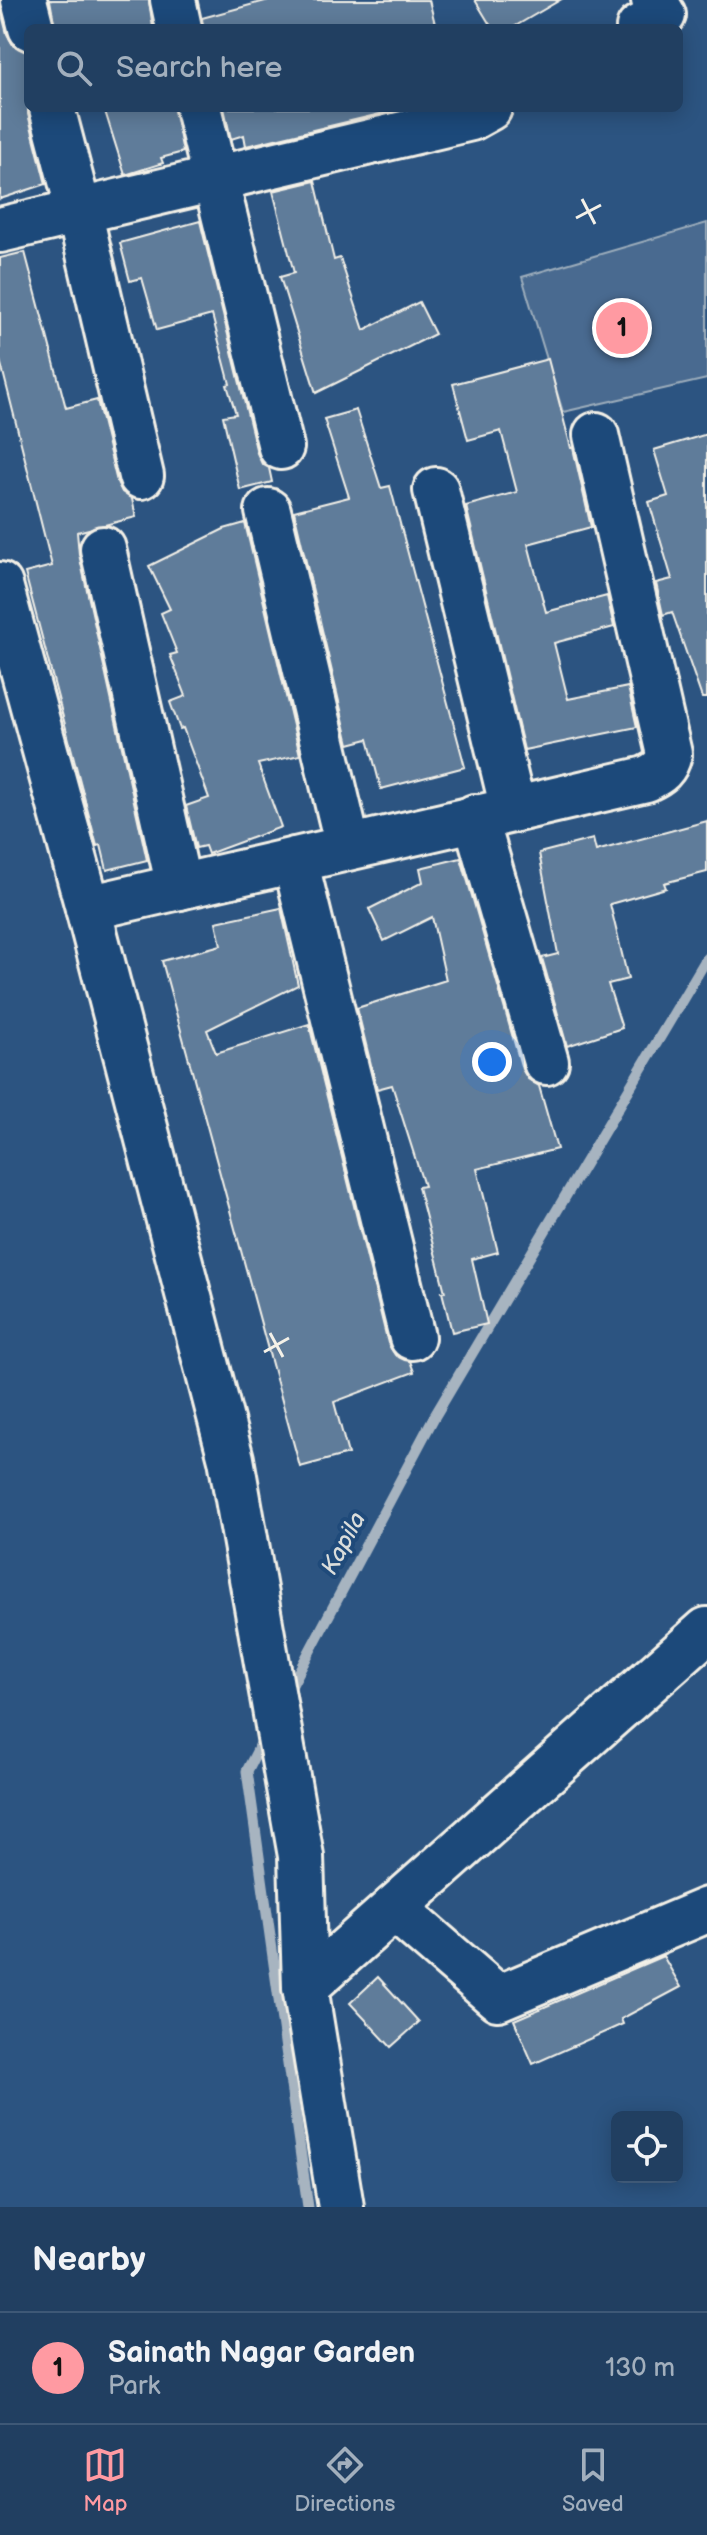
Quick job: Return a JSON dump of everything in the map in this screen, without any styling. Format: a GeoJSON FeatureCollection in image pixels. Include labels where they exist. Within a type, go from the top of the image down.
{"type":"FeatureCollection","features":[{"type":"Feature","properties":{"kind":"street"},"geometry":{"type":"LineString","coordinates":[[24,0],[30,24]]}},
{"type":"Feature","properties":{"kind":"street"},"geometry":{"type":"LineString","coordinates":[[173,0],[178,24]]}},
{"type":"Feature","properties":{"kind":"street"},"geometry":{"type":"LineString","coordinates":[[53,112],[141,476]]}},
{"type":"Feature","properties":{"kind":"street"},"geometry":{"type":"LineString","coordinates":[[199,112],[281,447]]}},
{"type":"Feature","properties":{"kind":"street"},"geometry":{"type":"LineString","coordinates":[[0,230],[471,118],[482,112]]}},
{"type":"Feature","properties":{"kind":"street"},"geometry":{"type":"LineString","coordinates":[[88,908],[646,779],[659,773],[667,764],[669,754],[596,435]]}},
{"type":"Feature","properties":{"kind":"street"},"geometry":{"type":"LineString","coordinates":[[436,490],[494,813],[546,1062]]}},
{"type":"Feature","properties":{"kind":"street"},"geometry":{"type":"LineString","coordinates":[[268,511],[348,847]]}},
{"type":"Feature","properties":{"kind":"street"},"geometry":{"type":"LineString","coordinates":[[103,549],[179,887]]}},
{"type":"Feature","properties":{"kind":"street"},"geometry":{"type":"LineString","coordinates":[[0,585],[88,908],[231,1459],[301,1856],[305,1987],[341,2207]]}},
{"type":"Feature","properties":{"kind":"street"},"geometry":{"type":"LineString","coordinates":[[295,860],[412,1337]]}},
{"type":"Feature","properties":{"kind":"street"},"geometry":{"type":"LineString","coordinates":[[305,1987],[707,1630]]}},
{"type":"Feature","properties":{"kind":"street"},"geometry":{"type":"LineString","coordinates":[[394,1908],[498,1998],[707,1910]]}},
{"type":"Feature","properties":{"kind":"shaded area"},"geometry":{"type":"Polygon","coordinates":[[[707,223],[707,379],[563,412],[522,277],[707,223]]]}},
{"type":"Feature","properties":{"kind":"building"},"geometry":{"type":"Polygon","coordinates":[[[50,0],[149,0],[152,24],[54,24],[50,0]]]}},
{"type":"Feature","properties":{"kind":"building"},"geometry":{"type":"Polygon","coordinates":[[[269,0],[429,0],[435,24],[203,24],[202,18],[269,0]]]}},
{"type":"Feature","properties":{"kind":"building"},"geometry":{"type":"Polygon","coordinates":[[[475,0],[560,0],[519,24],[490,24],[475,0]]]}},
{"type":"Feature","properties":{"kind":"building"},"geometry":{"type":"Polygon","coordinates":[[[0,7],[13,45],[24,50],[24,112],[28,112],[46,184],[0,199],[0,7]]]}},
{"type":"Feature","properties":{"kind":"building"},"geometry":{"type":"Polygon","coordinates":[[[105,112],[175,112],[183,152],[161,158],[163,163],[125,175],[105,112]]]}},
{"type":"Feature","properties":{"kind":"building"},"geometry":{"type":"Polygon","coordinates":[[[225,112],[388,112],[246,146],[244,135],[231,139],[225,112]]]}},
{"type":"Feature","properties":{"kind":"building"},"geometry":{"type":"Polygon","coordinates":[[[315,181],[334,260],[340,258],[364,330],[419,302],[435,334],[316,393],[280,277],[294,273],[273,191],[315,181]]]}},
{"type":"Feature","properties":{"kind":"building"},"geometry":{"type":"Polygon","coordinates":[[[200,221],[257,453],[262,464],[269,468],[272,482],[240,490],[223,416],[236,414],[212,315],[157,330],[142,278],[130,281],[120,243],[200,221]]]}},
{"type":"Feature","properties":{"kind":"building"},"geometry":{"type":"Polygon","coordinates":[[[25,252],[66,408],[97,400],[117,482],[122,492],[132,499],[136,517],[77,532],[79,554],[147,860],[107,870],[101,845],[97,846],[25,573],[52,566],[0,360],[0,258],[25,252]]]}},
{"type":"Feature","properties":{"kind":"building"},"geometry":{"type":"Polygon","coordinates":[[[548,359],[591,527],[528,544],[546,612],[607,596],[614,627],[554,643],[568,699],[628,687],[637,727],[524,750],[466,506],[517,492],[501,431],[468,440],[453,384],[548,359]]]}},
{"type":"Feature","properties":{"kind":"building"},"geometry":{"type":"Polygon","coordinates":[[[356,410],[381,488],[390,486],[465,767],[381,789],[368,739],[349,744],[294,511],[349,497],[324,419],[356,410]]]}},
{"type":"Feature","properties":{"kind":"building"},"geometry":{"type":"Polygon","coordinates":[[[707,434],[707,698],[702,698],[672,612],[663,615],[656,583],[672,579],[649,502],[668,496],[654,450],[707,434]]]}},
{"type":"Feature","properties":{"kind":"building"},"geometry":{"type":"Polygon","coordinates":[[[245,523],[300,755],[258,764],[281,827],[208,854],[205,846],[196,848],[186,806],[209,798],[170,702],[186,696],[170,655],[177,653],[161,613],[170,609],[149,566],[224,529],[245,523]]]}},
{"type":"Feature","properties":{"kind":"building"},"geometry":{"type":"Polygon","coordinates":[[[707,821],[707,872],[664,883],[666,888],[610,904],[628,979],[608,984],[622,1028],[567,1046],[542,958],[558,954],[539,853],[593,839],[596,851],[707,821]]]}},
{"type":"Feature","properties":{"kind":"building"},"geometry":{"type":"Polygon","coordinates":[[[461,858],[522,1069],[528,1079],[539,1086],[557,1149],[477,1169],[498,1252],[472,1259],[487,1324],[452,1332],[418,1187],[424,1186],[392,1085],[377,1089],[357,1008],[446,980],[432,917],[384,941],[369,909],[423,882],[420,868],[461,858]]]}},
{"type":"Feature","properties":{"kind":"building"},"geometry":{"type":"Polygon","coordinates":[[[281,908],[298,985],[207,1030],[216,1053],[309,1024],[388,1343],[395,1355],[410,1361],[414,1372],[334,1402],[348,1454],[300,1467],[162,961],[221,945],[216,922],[281,908]]]}},
{"type":"Feature","properties":{"kind":"building"},"geometry":{"type":"Polygon","coordinates":[[[663,1956],[681,1987],[621,2019],[623,2024],[533,2064],[514,2020],[663,1956]]]}},
{"type":"Feature","properties":{"kind":"building"},"geometry":{"type":"Polygon","coordinates":[[[378,1977],[419,2022],[391,2047],[350,2003],[378,1977]]]}},
{"type":"Feature","properties":{"kind":"waterway","name":"Kapila"},"geometry":{"type":"LineString","coordinates":[[287,1694],[433,1419],[707,958]]}},
{"type":"Feature","properties":{"kind":"waterway","name":"Kapila"},"geometry":{"type":"LineString","coordinates":[[266,1734],[247,1771],[308,2207]]}},
{"type":"Feature","properties":{"kind":"place","name":"Sainath Nagar Garden"},"geometry":{"type":"Point","coordinates":[622,328]}}]}
